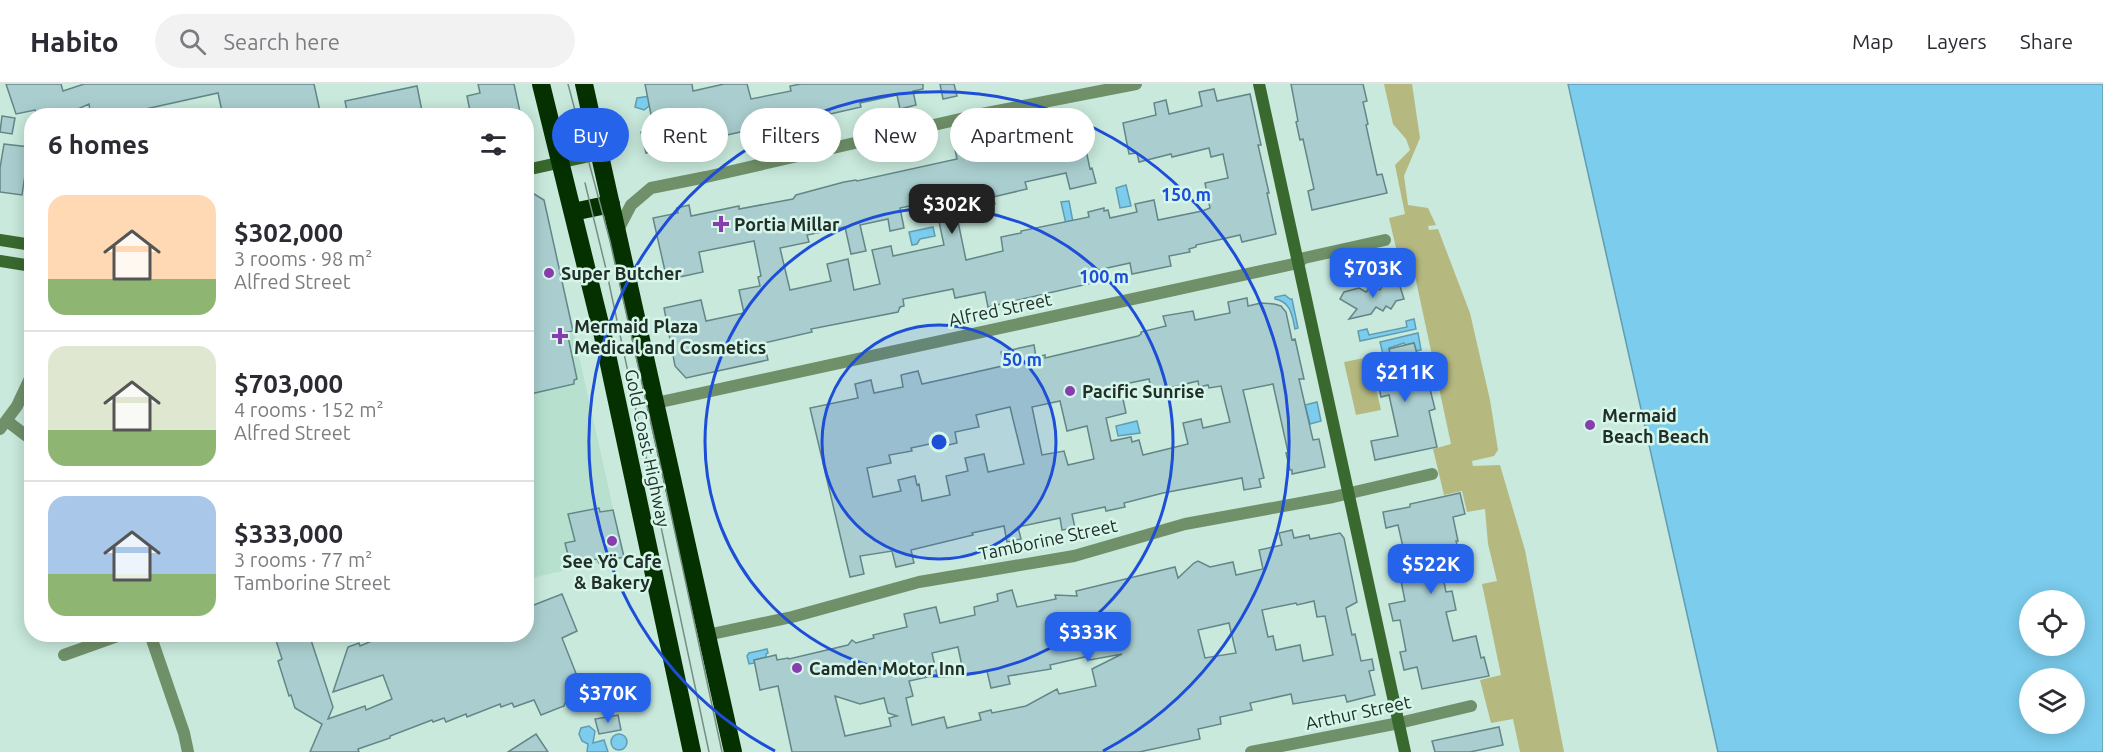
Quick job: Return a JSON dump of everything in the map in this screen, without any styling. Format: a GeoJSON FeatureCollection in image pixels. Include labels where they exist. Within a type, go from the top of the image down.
{"type":"FeatureCollection","features":[{"type":"Feature","properties":{"kind":"highway","name":"Gold Coast Highway"},"geometry":{"type":"LineString","coordinates":[[541,84],[552,132]]}},
{"type":"Feature","properties":{"kind":"highway","name":"Gold Coast Highway"},"geometry":{"type":"LineString","coordinates":[[584,84],[589,108]]}},
{"type":"Feature","properties":{"kind":"highway","name":"Gold Coast Highway"},"geometry":{"type":"LineString","coordinates":[[559,162],[573,212],[623,428],[692,752]]}},
{"type":"Feature","properties":{"kind":"highway","name":"Gold Coast Highway"},"geometry":{"type":"LineString","coordinates":[[601,162],[618,230],[733,752]]}},
{"type":"Feature","properties":{"kind":"highway"},"geometry":{"type":"LineString","coordinates":[[573,212],[611,204]]}},
{"type":"Feature","properties":{"kind":"street"},"geometry":{"type":"LineString","coordinates":[[618,230],[631,205],[651,188],[982,114],[1136,84]]}},
{"type":"Feature","properties":{"kind":"street"},"geometry":{"type":"LineString","coordinates":[[1259,84],[1405,752]]}},
{"type":"Feature","properties":{"kind":"street"},"geometry":{"type":"LineString","coordinates":[[534,168],[559,162]]}},
{"type":"Feature","properties":{"kind":"street"},"geometry":{"type":"LineString","coordinates":[[0,240],[24,244]]}},
{"type":"Feature","properties":{"kind":"street","name":"Alfred Street"},"geometry":{"type":"LineString","coordinates":[[656,403],[1298,263],[1304,258],[1384,240]]}},
{"type":"Feature","properties":{"kind":"street"},"geometry":{"type":"LineString","coordinates":[[0,261],[24,265]]}},
{"type":"Feature","properties":{"kind":"street"},"geometry":{"type":"LineString","coordinates":[[24,391],[4,425],[24,436]]}},
{"type":"Feature","properties":{"kind":"street","name":"Tamborine Street"},"geometry":{"type":"LineString","coordinates":[[707,635],[802,615],[919,582],[1074,556],[1185,524],[1349,493],[1432,474]]}},
{"type":"Feature","properties":{"kind":"street"},"geometry":{"type":"LineString","coordinates":[[64,655],[101,642]]}},
{"type":"Feature","properties":{"kind":"street"},"geometry":{"type":"LineString","coordinates":[[153,642],[184,733],[188,752]]}},
{"type":"Feature","properties":{"kind":"street","name":"Arthur Street"},"geometry":{"type":"LineString","coordinates":[[1251,752],[1399,723],[1471,706]]}},
{"type":"Feature","properties":{"kind":"shaded area"},"geometry":{"type":"Polygon","coordinates":[[[534,194],[544,200],[624,557],[534,577],[534,194]]]}},
{"type":"Feature","properties":{"kind":"green space"},"geometry":{"type":"Polygon","coordinates":[[[1384,84],[1412,84],[1420,138],[1404,176],[1408,205],[1428,208],[1436,225],[1428,226],[1429,230],[1438,229],[1470,313],[1490,400],[1498,450],[1494,456],[1472,461],[1473,466],[1500,465],[1525,550],[1564,752],[1520,752],[1513,719],[1491,723],[1480,680],[1501,675],[1482,584],[1497,581],[1488,544],[1485,509],[1467,512],[1462,491],[1444,495],[1433,449],[1451,444],[1412,262],[1400,265],[1389,218],[1405,214],[1395,165],[1410,150],[1406,139],[1393,124],[1384,84]]]}},
{"type":"Feature","properties":{"kind":"green space"},"geometry":{"type":"Polygon","coordinates":[[[1369,357],[1381,410],[1356,415],[1344,362],[1369,357]]]}},
{"type":"Feature","properties":{"kind":"water"},"geometry":{"type":"Polygon","coordinates":[[[1568,84],[2103,84],[2103,752],[1718,752],[1568,84]]]}},
{"type":"Feature","properties":{"kind":"water"},"geometry":{"type":"Polygon","coordinates":[[[651,96],[649,106],[641,109],[635,107],[637,98],[651,96]]]}},
{"type":"Feature","properties":{"kind":"water"},"geometry":{"type":"Polygon","coordinates":[[[1126,185],[1131,206],[1120,208],[1116,188],[1126,185]]]}},
{"type":"Feature","properties":{"kind":"water"},"geometry":{"type":"Polygon","coordinates":[[[1069,201],[1073,222],[1066,224],[1061,202],[1069,201]]]}},
{"type":"Feature","properties":{"kind":"water"},"geometry":{"type":"Polygon","coordinates":[[[933,227],[935,236],[920,239],[917,244],[912,245],[909,232],[933,227]]]}},
{"type":"Feature","properties":{"kind":"water"},"geometry":{"type":"Polygon","coordinates":[[[1285,295],[1292,299],[1298,328],[1295,329],[1288,306],[1275,299],[1275,297],[1285,295]]]}},
{"type":"Feature","properties":{"kind":"water"},"geometry":{"type":"Polygon","coordinates":[[[1414,319],[1416,329],[1360,341],[1358,331],[1367,329],[1369,335],[1407,327],[1406,321],[1414,319]]]}},
{"type":"Feature","properties":{"kind":"water"},"geometry":{"type":"Polygon","coordinates":[[[1418,333],[1421,350],[1416,351],[1414,343],[1405,345],[1404,343],[1389,348],[1390,353],[1383,354],[1380,342],[1418,333]]]}},
{"type":"Feature","properties":{"kind":"water"},"geometry":{"type":"Polygon","coordinates":[[[1317,402],[1321,421],[1310,424],[1305,405],[1317,402]]]}},
{"type":"Feature","properties":{"kind":"water"},"geometry":{"type":"Polygon","coordinates":[[[1137,421],[1140,433],[1118,436],[1116,426],[1137,421]]]}},
{"type":"Feature","properties":{"kind":"water"},"geometry":{"type":"Polygon","coordinates":[[[767,649],[766,657],[749,664],[747,656],[749,653],[767,649]]]}},
{"type":"Feature","properties":{"kind":"water"},"geometry":{"type":"Polygon","coordinates":[[[589,726],[595,731],[593,743],[604,740],[608,752],[587,752],[588,744],[582,741],[579,734],[581,728],[589,726]]]}},
{"type":"Feature","properties":{"kind":"water"},"geometry":{"type":"Polygon","coordinates":[[[616,734],[622,734],[627,742],[625,748],[616,750],[611,745],[611,739],[616,734]]]}},
{"type":"Feature","properties":{"kind":"building"},"geometry":{"type":"Polygon","coordinates":[[[6,84],[61,84],[63,91],[84,84],[314,84],[319,108],[221,108],[218,93],[150,108],[90,108],[89,104],[80,108],[24,108],[24,112],[16,114],[6,84]]]}},
{"type":"Feature","properties":{"kind":"building"},"geometry":{"type":"Polygon","coordinates":[[[478,84],[514,84],[519,108],[469,108],[467,96],[480,93],[478,84]]]}},
{"type":"Feature","properties":{"kind":"building"},"geometry":{"type":"Polygon","coordinates":[[[645,84],[692,84],[693,91],[724,84],[747,84],[751,99],[791,91],[790,86],[801,84],[923,84],[923,89],[913,91],[916,105],[904,108],[900,108],[897,95],[860,103],[861,107],[841,112],[841,108],[740,108],[740,132],[728,135],[728,108],[650,108],[645,84]]]}},
{"type":"Feature","properties":{"kind":"building"},"geometry":{"type":"Polygon","coordinates":[[[940,84],[954,84],[957,96],[943,99],[940,84]]]}},
{"type":"Feature","properties":{"kind":"building"},"geometry":{"type":"Polygon","coordinates":[[[1291,84],[1363,84],[1367,101],[1363,102],[1368,124],[1366,125],[1377,175],[1382,174],[1387,193],[1312,210],[1308,191],[1314,189],[1303,139],[1300,140],[1296,122],[1298,121],[1291,84]]]}},
{"type":"Feature","properties":{"kind":"building"},"geometry":{"type":"Polygon","coordinates":[[[417,86],[421,108],[346,108],[345,101],[417,86]]]}},
{"type":"Feature","properties":{"kind":"building"},"geometry":{"type":"Polygon","coordinates":[[[1214,89],[1217,101],[1250,94],[1276,234],[1242,242],[1240,235],[1196,245],[1189,249],[1190,252],[1169,256],[1171,266],[1132,274],[1130,263],[1098,270],[1101,281],[988,307],[985,292],[955,298],[953,289],[903,299],[904,306],[900,307],[898,312],[811,329],[812,332],[764,343],[768,360],[686,378],[675,366],[664,308],[701,300],[706,321],[744,313],[739,290],[760,286],[758,277],[761,276],[754,241],[699,252],[703,272],[670,279],[669,270],[665,271],[653,218],[678,213],[677,208],[689,205],[691,216],[739,206],[739,209],[793,199],[796,195],[844,182],[950,161],[1089,162],[1096,183],[1070,189],[1066,173],[1025,182],[1027,189],[993,197],[995,204],[956,212],[966,260],[1003,251],[1001,237],[1089,217],[1088,212],[1104,208],[1104,211],[1108,210],[1110,218],[1137,212],[1135,204],[1154,200],[1158,220],[1210,208],[1205,183],[1228,178],[1223,154],[1211,157],[1209,148],[1139,162],[1137,153],[1129,154],[1123,123],[1156,115],[1154,103],[1166,100],[1169,114],[1202,106],[1199,92],[1214,89]],[[924,203],[900,208],[904,228],[890,231],[888,219],[860,225],[866,251],[851,254],[845,227],[807,235],[809,242],[780,248],[790,290],[831,281],[827,264],[848,259],[854,290],[880,284],[872,250],[891,246],[893,256],[944,245],[938,217],[928,219],[924,203]]]}},
{"type":"Feature","properties":{"kind":"building"},"geometry":{"type":"Polygon","coordinates":[[[2,116],[15,118],[12,134],[0,132],[2,116]]]}},
{"type":"Feature","properties":{"kind":"building"},"geometry":{"type":"Polygon","coordinates":[[[4,144],[24,146],[22,195],[0,192],[0,168],[4,144]]]}},
{"type":"Feature","properties":{"kind":"building"},"geometry":{"type":"Polygon","coordinates":[[[534,194],[544,200],[573,331],[567,332],[577,379],[574,380],[574,384],[534,393],[534,194]]]}},
{"type":"Feature","properties":{"kind":"building"},"geometry":{"type":"Polygon","coordinates":[[[1398,280],[1404,299],[1396,301],[1391,309],[1386,306],[1383,311],[1376,307],[1371,314],[1349,319],[1357,309],[1340,299],[1344,292],[1359,288],[1366,292],[1369,289],[1373,291],[1375,287],[1380,290],[1385,281],[1388,283],[1398,280]]]}},
{"type":"Feature","properties":{"kind":"building"},"geometry":{"type":"Polygon","coordinates":[[[1247,298],[1248,306],[1261,303],[1274,304],[1281,306],[1286,312],[1304,379],[1299,379],[1313,440],[1319,439],[1325,467],[1292,474],[1273,384],[1243,390],[1264,478],[1259,479],[1261,487],[1244,490],[1242,478],[1163,493],[1124,503],[1125,507],[1106,511],[1105,507],[1072,514],[1075,528],[1062,530],[1060,518],[1018,527],[1021,539],[1007,542],[1004,526],[972,533],[973,535],[911,550],[914,563],[896,567],[892,551],[860,556],[864,574],[850,577],[810,408],[858,398],[855,384],[871,380],[874,393],[903,387],[901,375],[918,371],[922,384],[1002,366],[1004,365],[1001,352],[1034,345],[1036,357],[1045,355],[1045,358],[1138,336],[1141,332],[1166,326],[1163,316],[1193,311],[1195,320],[1230,313],[1228,302],[1247,298]],[[1149,379],[1120,385],[1126,413],[1106,418],[1111,441],[1131,437],[1132,442],[1139,440],[1143,455],[1188,444],[1183,423],[1201,419],[1203,428],[1230,422],[1221,386],[1199,387],[1198,381],[1152,392],[1149,379]],[[1060,401],[1032,407],[1042,455],[1064,451],[1068,465],[1094,459],[1087,426],[1067,431],[1060,401]],[[1010,407],[976,415],[979,427],[955,432],[957,443],[940,447],[939,442],[911,448],[912,451],[889,455],[891,463],[867,468],[873,497],[901,491],[898,480],[915,476],[922,501],[950,495],[946,476],[968,471],[965,458],[984,454],[988,472],[1024,464],[1010,407]]]}},
{"type":"Feature","properties":{"kind":"building"},"geometry":{"type":"Polygon","coordinates":[[[1414,343],[1427,390],[1430,389],[1435,409],[1429,411],[1437,447],[1375,460],[1371,441],[1398,436],[1389,395],[1381,397],[1373,359],[1390,353],[1389,349],[1414,343]]]}},
{"type":"Feature","properties":{"kind":"building"},"geometry":{"type":"Polygon","coordinates":[[[1460,493],[1465,514],[1453,517],[1458,548],[1438,552],[1446,592],[1452,591],[1456,610],[1446,612],[1453,641],[1476,636],[1481,658],[1484,657],[1489,676],[1422,689],[1417,667],[1404,670],[1400,652],[1406,651],[1400,620],[1393,621],[1389,604],[1405,601],[1398,566],[1407,565],[1398,525],[1386,528],[1383,512],[1460,493]]]}},
{"type":"Feature","properties":{"kind":"building"},"geometry":{"type":"Polygon","coordinates":[[[599,508],[600,512],[613,510],[624,557],[599,563],[597,559],[570,563],[565,543],[575,541],[568,514],[599,508]]]}},
{"type":"Feature","properties":{"kind":"building"},"geometry":{"type":"Polygon","coordinates":[[[1292,530],[1294,538],[1309,535],[1310,539],[1340,533],[1344,538],[1357,602],[1346,608],[1361,661],[1372,659],[1374,670],[1369,671],[1375,695],[1347,702],[1345,695],[1293,704],[1291,694],[1250,703],[1252,710],[1220,717],[1221,724],[1198,729],[1200,739],[1139,752],[792,752],[778,686],[760,690],[754,660],[776,655],[777,660],[789,659],[848,645],[852,640],[856,643],[874,638],[873,635],[907,627],[904,614],[936,607],[940,623],[975,615],[974,607],[998,601],[997,594],[1012,590],[1017,607],[1056,599],[1055,595],[1077,596],[1076,591],[1175,567],[1178,578],[1198,561],[1210,567],[1233,562],[1236,575],[1263,569],[1259,550],[1282,545],[1279,533],[1292,530]],[[1314,601],[1297,605],[1296,603],[1262,610],[1268,637],[1273,636],[1276,650],[1300,645],[1303,661],[1333,655],[1325,616],[1317,617],[1314,601]],[[1229,623],[1198,630],[1205,658],[1236,653],[1229,623]],[[958,647],[932,653],[937,675],[909,681],[913,696],[906,698],[912,725],[944,717],[947,728],[981,720],[979,713],[991,710],[992,713],[1026,706],[1057,689],[1059,694],[1096,686],[1092,669],[1122,654],[1090,660],[1089,656],[1050,665],[1051,669],[1008,676],[1010,684],[991,688],[987,671],[964,676],[958,647]],[[835,696],[845,736],[891,726],[889,718],[897,716],[888,713],[884,698],[860,704],[835,696]]]}},
{"type":"Feature","properties":{"kind":"building"},"geometry":{"type":"Polygon","coordinates":[[[562,594],[577,631],[562,638],[577,676],[574,684],[579,686],[572,701],[567,698],[564,706],[541,715],[534,700],[514,707],[512,703],[501,707],[500,704],[467,717],[466,714],[446,722],[444,718],[433,722],[432,720],[358,749],[359,752],[310,752],[322,724],[295,708],[278,661],[282,659],[277,642],[312,642],[333,707],[328,719],[365,706],[366,710],[392,699],[383,675],[333,692],[348,647],[369,642],[534,642],[534,605],[562,594]]]}},
{"type":"Feature","properties":{"kind":"building"},"geometry":{"type":"Polygon","coordinates":[[[618,715],[621,730],[599,734],[595,719],[618,715]]]}},
{"type":"Feature","properties":{"kind":"building"},"geometry":{"type":"Polygon","coordinates":[[[1499,727],[1503,745],[1470,752],[1435,752],[1432,741],[1499,727]]]}},
{"type":"Feature","properties":{"kind":"building"},"geometry":{"type":"Polygon","coordinates":[[[536,734],[548,752],[508,752],[536,734]]]}},
{"type":"Feature","properties":{"kind":"tram line"},"geometry":{"type":"LineString","coordinates":[[568,84],[610,241],[722,752]]}},
{"type":"Feature","properties":{"kind":"tram line"},"geometry":{"type":"LineString","coordinates":[[585,183],[606,269],[709,752]]}},
{"type":"Feature","properties":{"kind":"place","name":"Portia Millar"},"geometry":{"type":"Point","coordinates":[721,224]}},
{"type":"Feature","properties":{"kind":"place","name":"Super Butcher"},"geometry":{"type":"Point","coordinates":[549,273]}},
{"type":"Feature","properties":{"kind":"place","name":"Mermaid Plaza Medical and Cosmetics"},"geometry":{"type":"Point","coordinates":[560,336]}},
{"type":"Feature","properties":{"kind":"place","name":"Pacific Sunrise"},"geometry":{"type":"Point","coordinates":[1070,391]}},
{"type":"Feature","properties":{"kind":"place","name":"Mermaid Beach Beach"},"geometry":{"type":"Point","coordinates":[1590,425]}},
{"type":"Feature","properties":{"kind":"place","name":"See Yö Cafe & Bakery"},"geometry":{"type":"Point","coordinates":[612,541]}},
{"type":"Feature","properties":{"kind":"place","name":"Camden Motor Inn"},"geometry":{"type":"Point","coordinates":[797,668]}}]}
